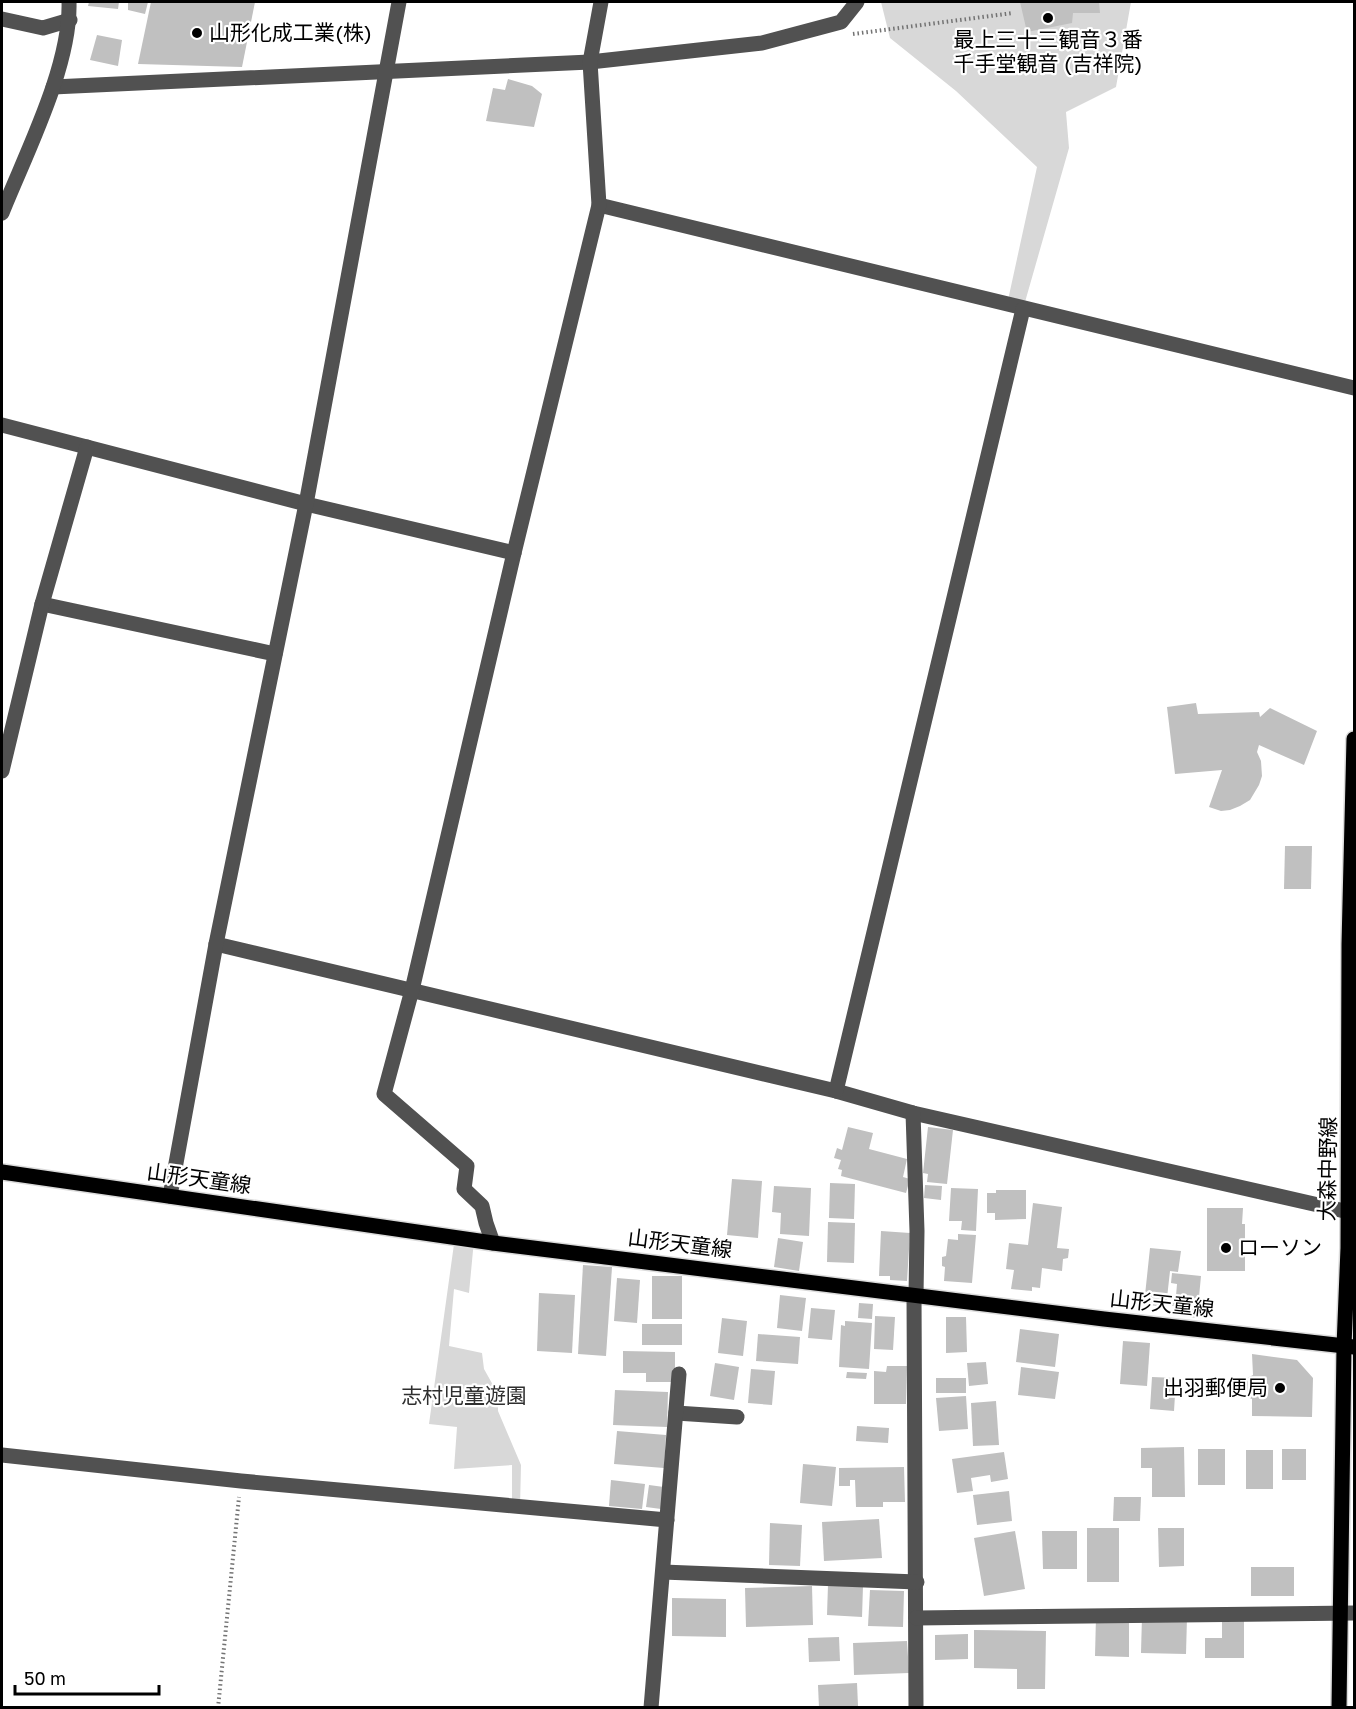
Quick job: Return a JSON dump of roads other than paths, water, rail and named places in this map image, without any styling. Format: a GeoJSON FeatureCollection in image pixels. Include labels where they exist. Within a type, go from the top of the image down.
{"type":"FeatureCollection","features":[{"type":"Feature","properties":{"kind":"main road","name":"大森中野線"},"geometry":{"type":"LineString","coordinates":[[1339,1707],[1347,1612],[1351,1252],[1348,1212],[1352,1092],[1349,944],[1354,842],[1354,739]]}},
{"type":"Feature","properties":{"kind":"main road","name":"山形天童線"},"geometry":{"type":"LineString","coordinates":[[2,1172],[493,1242],[915,1296],[1349,1346]]}},
{"type":"Feature","properties":{"kind":"street"},"geometry":{"type":"LineString","coordinates":[[2,213],[53,87],[70,20],[69,2]]}},
{"type":"Feature","properties":{"kind":"street"},"geometry":{"type":"LineString","coordinates":[[170,1196],[216,944],[306,504],[399,2]]}},
{"type":"Feature","properties":{"kind":"street"},"geometry":{"type":"LineString","coordinates":[[493,1242],[482,1206],[464,1189],[467,1166],[384,1094],[412,990],[514,552],[599,206],[590,62],[601,2]]}},
{"type":"Feature","properties":{"kind":"street"},"geometry":{"type":"LineString","coordinates":[[53,87],[590,62],[762,43],[841,22],[857,2]]}},
{"type":"Feature","properties":{"kind":"street"},"geometry":{"type":"LineString","coordinates":[[2,19],[43,27],[70,20]]}},
{"type":"Feature","properties":{"kind":"street"},"geometry":{"type":"LineString","coordinates":[[599,206],[1354,388]]}},
{"type":"Feature","properties":{"kind":"street"},"geometry":{"type":"LineString","coordinates":[[837,1091],[1023,309]]}},
{"type":"Feature","properties":{"kind":"street"},"geometry":{"type":"LineString","coordinates":[[2,425],[306,504],[514,552]]}},
{"type":"Feature","properties":{"kind":"street"},"geometry":{"type":"LineString","coordinates":[[2,771],[42,604],[87,447]]}},
{"type":"Feature","properties":{"kind":"street"},"geometry":{"type":"LineString","coordinates":[[42,604],[275,654]]}},
{"type":"Feature","properties":{"kind":"street"},"geometry":{"type":"LineString","coordinates":[[216,944],[837,1091],[913,1113],[1348,1212]]}},
{"type":"Feature","properties":{"kind":"street"},"geometry":{"type":"LineString","coordinates":[[913,1113],[917,1231],[915,1296],[916,1707]]}},
{"type":"Feature","properties":{"kind":"street"},"geometry":{"type":"LineString","coordinates":[[651,1707],[680,1374]]}},
{"type":"Feature","properties":{"kind":"street"},"geometry":{"type":"LineString","coordinates":[[676,1413],[737,1417]]}},
{"type":"Feature","properties":{"kind":"street"},"geometry":{"type":"LineString","coordinates":[[2,1455],[241,1481],[667,1520]]}},
{"type":"Feature","properties":{"kind":"street"},"geometry":{"type":"LineString","coordinates":[[663,1572],[917,1582]]}},
{"type":"Feature","properties":{"kind":"street"},"geometry":{"type":"LineString","coordinates":[[916,1618],[1347,1612]]}},
{"type":"Feature","properties":{"kind":"place","name":"最上三十三観音３番 千手堂観音 (吉祥院)"},"geometry":{"type":"Point","coordinates":[1048,18]}},
{"type":"Feature","properties":{"kind":"place","name":"山形化成工業(株)"},"geometry":{"type":"Point","coordinates":[197,33]}},
{"type":"Feature","properties":{"kind":"place","name":"ローソン"},"geometry":{"type":"Point","coordinates":[1226,1248]}},
{"type":"Feature","properties":{"kind":"place","name":"出羽郵便局"},"geometry":{"type":"Point","coordinates":[1280,1388]}},
{"type":"Feature","properties":{"kind":"park label","name":"志村児童遊園"},"geometry":{"type":"Point","coordinates":[464,1396]}}]}
